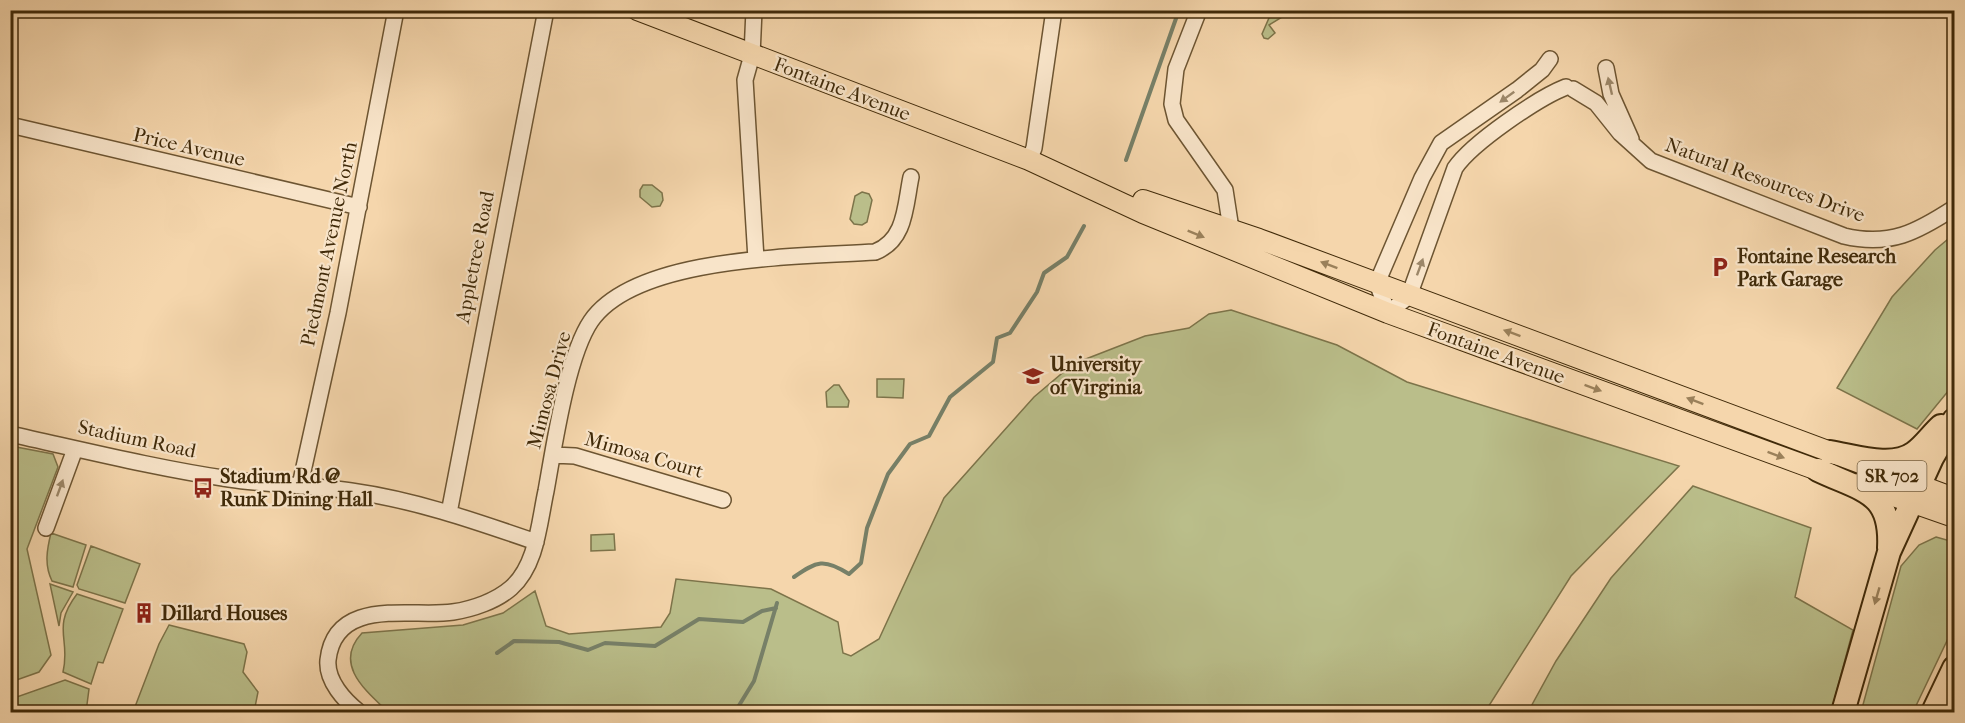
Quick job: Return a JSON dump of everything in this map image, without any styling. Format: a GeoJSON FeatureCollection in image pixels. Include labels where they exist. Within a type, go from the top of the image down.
{"type":"FeatureCollection","features":[{"type":"Feature","properties":{"kind":"highway"},"geometry":{"type":"LineString","coordinates":[[1824,461],[1900,460],[1916,452],[1954,411]]}},
{"type":"Feature","properties":{"kind":"highway"},"geometry":{"type":"LineString","coordinates":[[1843,712],[1889,552],[1932,458],[1954,420]]}},
{"type":"Feature","properties":{"kind":"highway"},"geometry":{"type":"LineString","coordinates":[[1824,461],[1880,502],[1891,525],[1889,552]]}},
{"type":"Feature","properties":{"kind":"highway"},"geometry":{"type":"LineString","coordinates":[[1933,712],[1954,668]]}},
{"type":"Feature","properties":{"kind":"main road","name":"Fontaine Avenue"},"geometry":{"type":"LineString","coordinates":[[637,10],[1038,164],[1231,229],[1409,296],[1824,461],[1916,495],[1954,517]]}},
{"type":"Feature","properties":{"kind":"main road","name":"Fontaine Avenue"},"geometry":{"type":"LineString","coordinates":[[1038,164],[1143,213],[1388,313],[1824,461]]}},
{"type":"Feature","properties":{"kind":"main road","name":"Fontaine Avenue"},"geometry":{"type":"LineString","coordinates":[[1916,495],[1954,498]]}},
{"type":"Feature","properties":{"kind":"street","name":"Piedmont Avenue North"},"geometry":{"type":"LineString","coordinates":[[300,485],[359,207],[396,10]]}},
{"type":"Feature","properties":{"kind":"street","name":"Appletree Road"},"geometry":{"type":"LineString","coordinates":[[449,513],[546,10]]}},
{"type":"Feature","properties":{"kind":"street"},"geometry":{"type":"LineString","coordinates":[[754,10],[752,55],[745,80],[756,259]]}},
{"type":"Feature","properties":{"kind":"street"},"geometry":{"type":"LineString","coordinates":[[1038,164],[1034,148],[1054,10]]}},
{"type":"Feature","properties":{"kind":"street"},"geometry":{"type":"LineString","coordinates":[[1199,10],[1176,69],[1172,104],[1176,120],[1225,190],[1231,229]]}},
{"type":"Feature","properties":{"kind":"street"},"geometry":{"type":"LineString","coordinates":[[1409,296],[1388,313],[1377,284],[1422,177],[1442,143],[1517,90],[1542,70],[1550,59]]}},
{"type":"Feature","properties":{"kind":"street","name":"Natural Resources Drive"},"geometry":{"type":"LineString","coordinates":[[1606,68],[1614,102],[1632,142]]}},
{"type":"Feature","properties":{"kind":"street","name":"Natural Resources Drive"},"geometry":{"type":"LineString","coordinates":[[1409,296],[1455,168],[1461,158],[1480,141],[1551,93],[1569,88],[1596,103],[1620,133],[1651,161],[1856,239],[1895,238],[1916,233],[1954,208]]}},
{"type":"Feature","properties":{"kind":"street","name":"Price Avenue"},"geometry":{"type":"LineString","coordinates":[[10,125],[359,207]]}},
{"type":"Feature","properties":{"kind":"street","name":"Mimosa Drive"},"geometry":{"type":"LineString","coordinates":[[359,712],[343,697],[329,674],[329,652],[339,633],[356,621],[383,612],[453,612],[493,600],[520,579],[536,542],[569,380],[582,339],[592,320],[606,306],[638,285],[665,275],[756,259],[875,252],[885,248],[898,235],[911,177]]}},
{"type":"Feature","properties":{"kind":"street","name":"Stadium Road"},"geometry":{"type":"LineString","coordinates":[[10,434],[150,466],[231,480],[300,485],[361,493],[449,513],[536,542]]}},
{"type":"Feature","properties":{"kind":"street"},"geometry":{"type":"LineString","coordinates":[[46,528],[75,449]]}},
{"type":"Feature","properties":{"kind":"street","name":"Mimosa Court"},"geometry":{"type":"LineString","coordinates":[[553,455],[575,456],[723,500]]}},
{"type":"Feature","properties":{"kind":"green space"},"geometry":{"type":"Polygon","coordinates":[[[1272,11],[1292,11],[1269,25],[1275,33],[1268,39],[1262,34],[1272,11]]]}},
{"type":"Feature","properties":{"kind":"green space"},"geometry":{"type":"Polygon","coordinates":[[[643,185],[652,185],[662,193],[663,200],[660,206],[652,207],[640,197],[643,185]]]}},
{"type":"Feature","properties":{"kind":"green space"},"geometry":{"type":"Polygon","coordinates":[[[862,192],[869,194],[872,200],[867,222],[862,225],[854,224],[850,219],[855,196],[862,192]]]}},
{"type":"Feature","properties":{"kind":"green space"},"geometry":{"type":"Polygon","coordinates":[[[1954,234],[1954,384],[1917,429],[1837,388],[1892,297],[1935,250],[1954,234]]]}},
{"type":"Feature","properties":{"kind":"green space"},"geometry":{"type":"Polygon","coordinates":[[[1231,310],[1337,345],[1407,382],[1679,466],[1571,576],[1485,712],[388,712],[362,686],[351,666],[354,644],[362,633],[463,625],[503,613],[535,591],[546,626],[569,634],[661,627],[670,613],[676,579],[771,589],[838,622],[843,653],[851,656],[879,639],[944,498],[1034,397],[1073,364],[1145,336],[1189,328],[1209,314],[1231,310]]]}},
{"type":"Feature","properties":{"kind":"green space"},"geometry":{"type":"Polygon","coordinates":[[[877,379],[904,379],[903,398],[877,397],[877,379]]]}},
{"type":"Feature","properties":{"kind":"green space"},"geometry":{"type":"Polygon","coordinates":[[[834,385],[839,385],[849,401],[848,407],[827,407],[826,392],[834,385]]]}},
{"type":"Feature","properties":{"kind":"green space"},"geometry":{"type":"Polygon","coordinates":[[[11,446],[53,454],[58,467],[27,549],[51,655],[39,672],[11,682],[11,446]]]}},
{"type":"Feature","properties":{"kind":"green space"},"geometry":{"type":"Polygon","coordinates":[[[1693,486],[1811,528],[1795,597],[1853,630],[1831,712],[1528,712],[1556,661],[1611,578],[1693,486]]]}},
{"type":"Feature","properties":{"kind":"green space"},"geometry":{"type":"Polygon","coordinates":[[[51,533],[86,545],[73,587],[52,581],[49,575],[47,557],[51,533]]]}},
{"type":"Feature","properties":{"kind":"green space"},"geometry":{"type":"Polygon","coordinates":[[[614,534],[615,550],[591,551],[591,535],[614,534]]]}},
{"type":"Feature","properties":{"kind":"green space"},"geometry":{"type":"Polygon","coordinates":[[[1936,537],[1954,542],[1954,626],[1913,712],[1861,712],[1901,566],[1919,545],[1936,537]]]}},
{"type":"Feature","properties":{"kind":"green space"},"geometry":{"type":"Polygon","coordinates":[[[91,546],[140,564],[125,603],[79,589],[77,585],[91,546]]]}},
{"type":"Feature","properties":{"kind":"green space"},"geometry":{"type":"Polygon","coordinates":[[[50,584],[73,592],[61,613],[59,626],[50,584]]]}},
{"type":"Feature","properties":{"kind":"green space"},"geometry":{"type":"Polygon","coordinates":[[[77,594],[123,609],[103,663],[98,662],[91,684],[63,672],[65,651],[63,625],[69,606],[77,594]]]}},
{"type":"Feature","properties":{"kind":"green space"},"geometry":{"type":"Polygon","coordinates":[[[169,625],[244,644],[247,652],[243,672],[258,692],[254,712],[133,712],[159,644],[169,625]]]}},
{"type":"Feature","properties":{"kind":"green space"},"geometry":{"type":"Polygon","coordinates":[[[65,680],[89,689],[86,712],[11,712],[11,699],[65,680]]]}},
{"type":"Feature","properties":{"kind":"waterway"},"geometry":{"type":"LineString","coordinates":[[1126,160],[1179,10]]}},
{"type":"Feature","properties":{"kind":"waterway"},"geometry":{"type":"LineString","coordinates":[[794,577],[821,564],[833,565],[849,574],[861,563],[867,528],[888,474],[910,444],[929,436],[950,397],[993,362],[997,338],[1010,333],[1037,292],[1044,273],[1067,257],[1084,226]]}},
{"type":"Feature","properties":{"kind":"waterway"},"geometry":{"type":"LineString","coordinates":[[735,712],[754,681],[777,603]]}},
{"type":"Feature","properties":{"kind":"waterway"},"geometry":{"type":"LineString","coordinates":[[497,653],[514,641],[559,642],[588,650],[605,643],[655,646],[699,619],[743,622],[762,611],[776,608]]}},
{"type":"Feature","properties":{"kind":"place","name":"Fontaine Research Park Garage"},"geometry":{"type":"Point","coordinates":[1720,267]}},
{"type":"Feature","properties":{"kind":"place","name":"University of Virginia"},"geometry":{"type":"Point","coordinates":[1033,376]}},
{"type":"Feature","properties":{"kind":"place","name":"Stadium Rd @ Runk Dining Hall"},"geometry":{"type":"Point","coordinates":[203,488]}},
{"type":"Feature","properties":{"kind":"place","name":"Dillard Houses"},"geometry":{"type":"Point","coordinates":[144,613]}}]}
